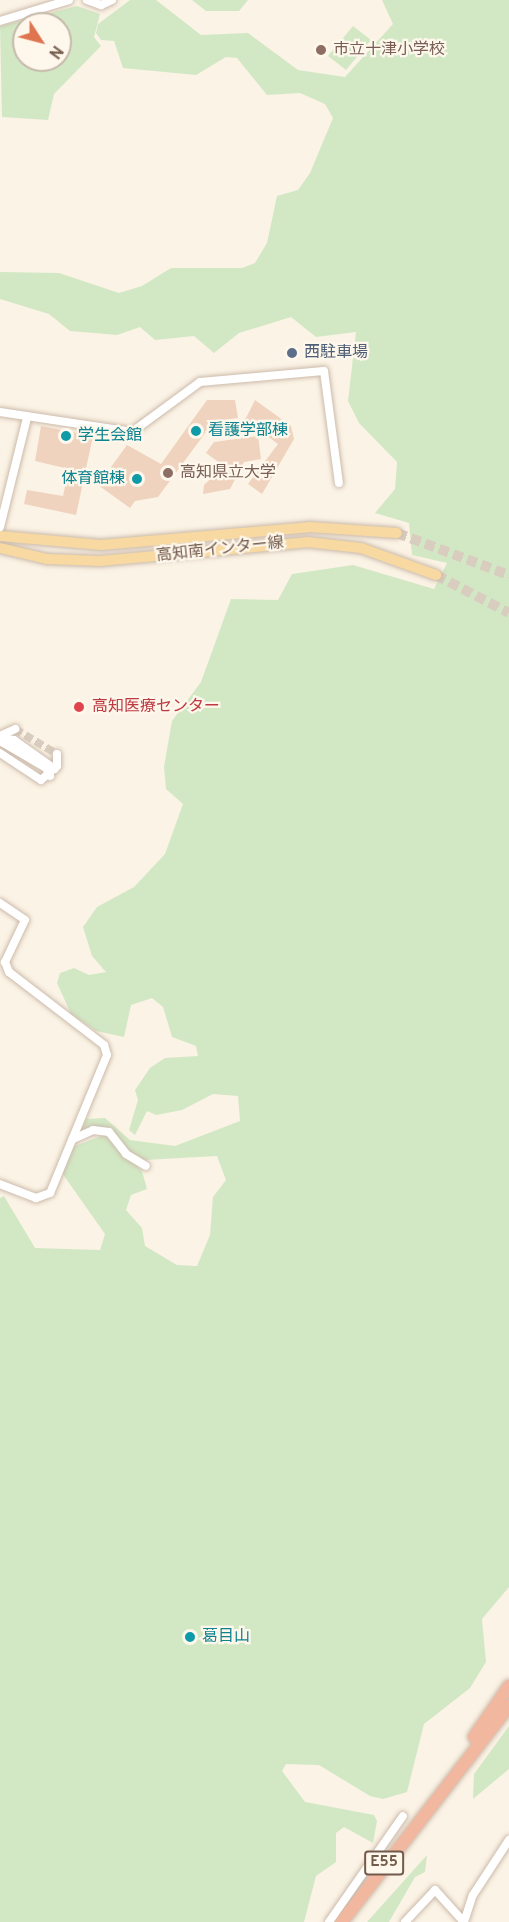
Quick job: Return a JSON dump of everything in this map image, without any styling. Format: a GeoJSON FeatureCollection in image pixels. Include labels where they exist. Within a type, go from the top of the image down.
{"type":"FeatureCollection","features":[{"type":"Feature","properties":{"kind":"highway"},"geometry":{"type":"LineString","coordinates":[[428,1805],[509,1686]]}},
{"type":"Feature","properties":{"kind":"highway","name":"E55"},"geometry":{"type":"LineString","coordinates":[[342,1922],[428,1805],[509,1708]]}},
{"type":"Feature","properties":{"kind":"main road","name":"高知南インター線"},"geometry":{"type":"LineString","coordinates":[[0,536],[101,545],[309,527],[397,533]]}},
{"type":"Feature","properties":{"kind":"main road","name":"高知南インター線"},"geometry":{"type":"LineString","coordinates":[[0,548],[47,559],[100,561],[307,542],[361,548],[436,575]]}},
{"type":"Feature","properties":{"kind":"street"},"geometry":{"type":"LineString","coordinates":[[0,21],[69,0]]}},
{"type":"Feature","properties":{"kind":"street"},"geometry":{"type":"LineString","coordinates":[[87,0],[101,5],[112,0]]}},
{"type":"Feature","properties":{"kind":"street"},"geometry":{"type":"LineString","coordinates":[[0,412],[27,418],[132,432],[200,382],[324,371],[339,483]]}},
{"type":"Feature","properties":{"kind":"street"},"geometry":{"type":"LineString","coordinates":[[0,527],[27,418]]}},
{"type":"Feature","properties":{"kind":"street"},"geometry":{"type":"LineString","coordinates":[[0,738],[15,729]]}},
{"type":"Feature","properties":{"kind":"street"},"geometry":{"type":"LineString","coordinates":[[0,738],[14,740],[52,773]]}},
{"type":"Feature","properties":{"kind":"street"},"geometry":{"type":"LineString","coordinates":[[0,753],[34,778],[52,773]]}},
{"type":"Feature","properties":{"kind":"street"},"geometry":{"type":"LineString","coordinates":[[52,773],[57,754]]}},
{"type":"Feature","properties":{"kind":"street"},"geometry":{"type":"LineString","coordinates":[[0,903],[25,920],[5,962],[9,972],[106,1049],[73,1138],[46,1197],[0,1184]]}},
{"type":"Feature","properties":{"kind":"street"},"geometry":{"type":"LineString","coordinates":[[73,1138],[93,1130],[109,1132],[126,1154],[146,1166]]}},
{"type":"Feature","properties":{"kind":"street"},"geometry":{"type":"LineString","coordinates":[[329,1922],[403,1816]]}},
{"type":"Feature","properties":{"kind":"street"},"geometry":{"type":"LineString","coordinates":[[405,1922],[435,1890],[464,1922],[509,1839]]}},
{"type":"Feature","properties":{"kind":"green space"},"geometry":{"type":"Polygon","coordinates":[[[130,0],[156,0],[201,35],[248,33],[298,70],[345,77],[393,24],[382,0],[509,0],[509,1587],[482,1619],[486,1662],[470,1688],[424,1724],[407,1792],[383,1799],[370,1796],[319,1765],[286,1764],[282,1771],[305,1802],[374,1815],[377,1821],[373,1843],[344,1827],[336,1833],[336,1862],[316,1876],[304,1922],[0,1922],[0,1198],[4,1196],[35,1248],[100,1250],[105,1234],[62,1173],[72,1147],[104,1135],[142,1171],[147,1189],[131,1195],[126,1210],[142,1228],[145,1246],[177,1265],[197,1266],[210,1235],[213,1197],[226,1180],[217,1156],[144,1160],[131,1153],[112,1129],[81,1131],[86,1119],[105,1118],[130,1140],[175,1146],[240,1121],[238,1096],[213,1094],[182,1110],[156,1115],[147,1111],[135,1135],[129,1130],[138,1100],[135,1090],[150,1068],[165,1058],[198,1056],[196,1046],[172,1037],[163,1007],[152,998],[131,1005],[124,1037],[96,1031],[71,1014],[57,983],[60,973],[74,968],[89,975],[106,972],[92,956],[83,927],[97,907],[134,887],[165,854],[183,804],[166,789],[164,767],[172,721],[201,682],[231,599],[278,600],[292,574],[353,565],[434,589],[447,563],[412,555],[409,523],[375,513],[395,489],[397,462],[359,423],[348,401],[356,332],[316,337],[291,317],[239,333],[214,353],[194,336],[155,340],[140,327],[117,335],[70,331],[49,314],[0,299],[0,272],[59,273],[119,293],[142,286],[171,268],[242,268],[255,263],[267,243],[277,196],[298,190],[310,173],[333,118],[325,104],[300,93],[267,95],[237,58],[226,57],[196,75],[123,68],[114,41],[101,40],[96,33],[98,24],[130,0]]]}},
{"type":"Feature","properties":{"kind":"green space"},"geometry":{"type":"Polygon","coordinates":[[[192,0],[248,0],[239,11],[206,11],[192,0]]]}},
{"type":"Feature","properties":{"kind":"green space"},"geometry":{"type":"Polygon","coordinates":[[[77,6],[100,14],[94,37],[101,46],[54,94],[48,120],[2,117],[0,26],[12,23],[12,72],[72,72],[72,12],[54,12],[77,6]]]}},
{"type":"Feature","properties":{"kind":"green space"},"geometry":{"type":"Polygon","coordinates":[[[353,26],[371,40],[346,70],[328,56],[353,26]]]}},
{"type":"Feature","properties":{"kind":"green space"},"geometry":{"type":"Polygon","coordinates":[[[509,1726],[509,1769],[473,1799],[474,1774],[509,1726]]]}},
{"type":"Feature","properties":{"kind":"green space"},"geometry":{"type":"Polygon","coordinates":[[[427,1855],[425,1872],[415,1877],[389,1922],[367,1922],[427,1855]]]}},
{"type":"Feature","properties":{"kind":"building"},"geometry":{"type":"Polygon","coordinates":[[[207,400],[235,400],[238,418],[214,421],[158,497],[135,501],[130,508],[98,485],[127,445],[161,464],[207,400]]]}},
{"type":"Feature","properties":{"kind":"building"},"geometry":{"type":"Polygon","coordinates":[[[255,400],[291,426],[294,439],[262,494],[248,484],[278,444],[245,420],[255,400]]]}},
{"type":"Feature","properties":{"kind":"building"},"geometry":{"type":"Polygon","coordinates":[[[41,426],[93,436],[76,515],[24,504],[27,490],[63,496],[69,469],[35,461],[41,426]]]}},
{"type":"Feature","properties":{"kind":"building"},"geometry":{"type":"Polygon","coordinates":[[[258,436],[261,459],[244,462],[230,489],[203,494],[204,485],[224,466],[206,453],[214,442],[258,436]]]}},
{"type":"Feature","properties":{"kind":"tunnel"},"geometry":{"type":"LineString","coordinates":[[397,533],[509,575]]}},
{"type":"Feature","properties":{"kind":"tunnel"},"geometry":{"type":"LineString","coordinates":[[436,575],[509,613]]}},
{"type":"Feature","properties":{"kind":"tunnel"},"geometry":{"type":"LineString","coordinates":[[15,729],[57,754]]}},
{"type":"Feature","properties":{"kind":"place","name":"市立十津小学校"},"geometry":{"type":"Point","coordinates":[321,50]}},
{"type":"Feature","properties":{"kind":"place","name":"西駐車場"},"geometry":{"type":"Point","coordinates":[292,353]}},
{"type":"Feature","properties":{"kind":"place","name":"看護学部棟"},"geometry":{"type":"Point","coordinates":[196,431]}},
{"type":"Feature","properties":{"kind":"place","name":"学生会館"},"geometry":{"type":"Point","coordinates":[66,436]}},
{"type":"Feature","properties":{"kind":"place","name":"高知県立大学"},"geometry":{"type":"Point","coordinates":[168,473]}},
{"type":"Feature","properties":{"kind":"place","name":"体育館棟"},"geometry":{"type":"Point","coordinates":[137,479]}},
{"type":"Feature","properties":{"kind":"place","name":"高知医療センター"},"geometry":{"type":"Point","coordinates":[79,707]}},
{"type":"Feature","properties":{"kind":"place","name":"葛目山"},"geometry":{"type":"Point","coordinates":[190,1637]}}]}
